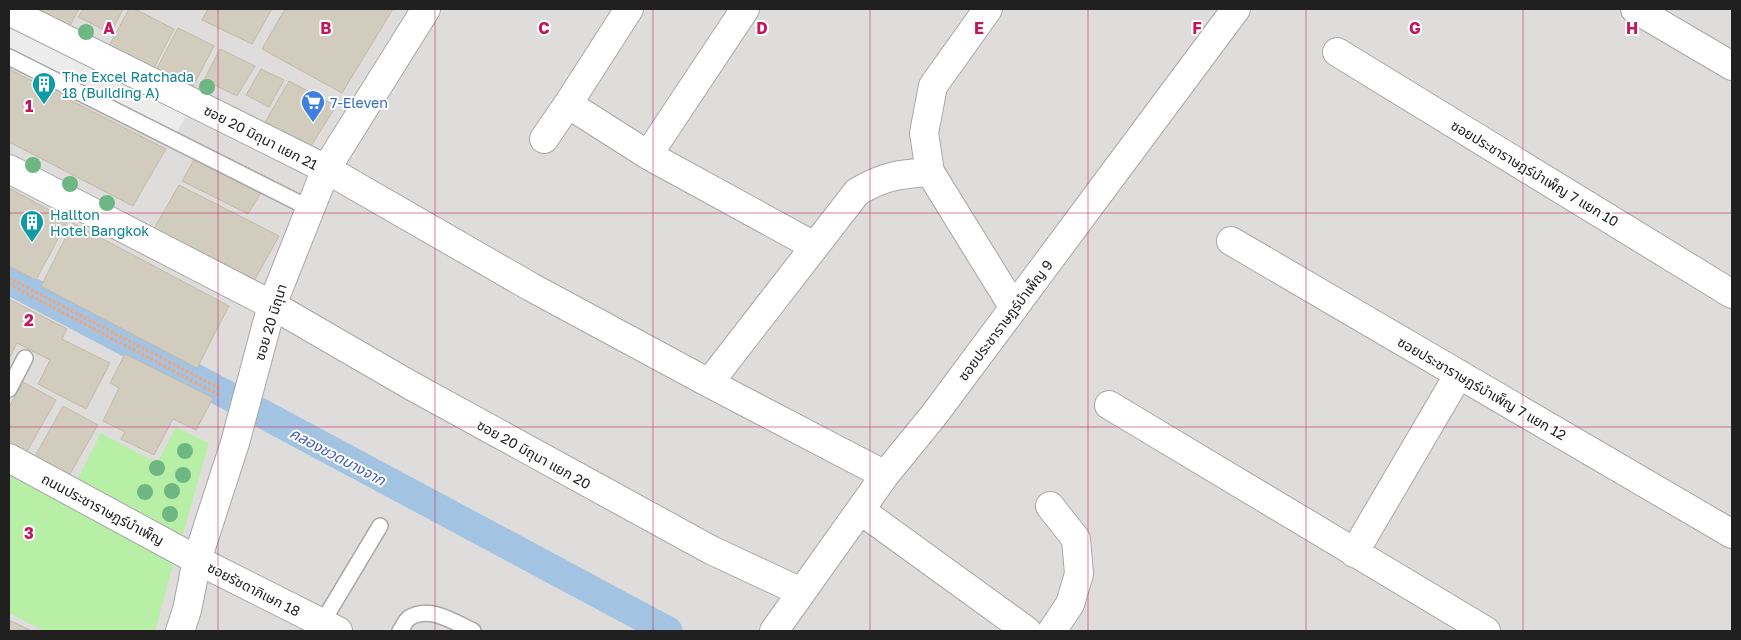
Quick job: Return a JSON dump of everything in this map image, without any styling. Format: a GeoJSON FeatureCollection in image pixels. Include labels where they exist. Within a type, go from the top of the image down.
{"type":"FeatureCollection","features":[{"type":"Feature","properties":{"kind":"street","name":"ซอย 20 มิถุนา"},"geometry":{"type":"LineString","coordinates":[[180,631],[187,610],[197,560],[235,443],[272,305],[326,169],[426,9]]}},
{"type":"Feature","properties":{"kind":"street"},"geometry":{"type":"LineString","coordinates":[[544,139],[629,9]]}},
{"type":"Feature","properties":{"kind":"street"},"geometry":{"type":"LineString","coordinates":[[648,155],[745,9]]}},
{"type":"Feature","properties":{"kind":"street"},"geometry":{"type":"LineString","coordinates":[[988,9],[933,86],[924,133],[930,172],[1014,308]]}},
{"type":"Feature","properties":{"kind":"street","name":"ซอยประชาราษฎร์บำเพ็ญ 9"},"geometry":{"type":"LineString","coordinates":[[774,631],[885,475],[1014,308],[1236,9]]}},
{"type":"Feature","properties":{"kind":"street"},"geometry":{"type":"LineString","coordinates":[[1636,9],[1732,66]]}},
{"type":"Feature","properties":{"kind":"street","name":"ซอย 20 มิถุนา แยก 21"},"geometry":{"type":"LineString","coordinates":[[9,10],[326,169],[531,287],[885,475]]}},
{"type":"Feature","properties":{"kind":"street","name":"ซอยประชาราษฎร์บำเพ็ญ 7 แยก 10"},"geometry":{"type":"LineString","coordinates":[[1337,52],[1732,294]]}},
{"type":"Feature","properties":{"kind":"street"},"geometry":{"type":"LineString","coordinates":[[568,104],[648,155],[814,246]]}},
{"type":"Feature","properties":{"kind":"street","name":"ซอย 20 มิถุนา แยก 20"},"geometry":{"type":"LineString","coordinates":[[9,169],[272,305],[410,385],[711,550],[802,592]]}},
{"type":"Feature","properties":{"kind":"street"},"geometry":{"type":"LineString","coordinates":[[709,383],[857,192],[876,180],[896,174],[930,172]]}},
{"type":"Feature","properties":{"kind":"street","name":"ซอยประชาราษฎร์บำเพ็ญ 7 แยก 12"},"geometry":{"type":"LineString","coordinates":[[1231,241],[1732,534]]}},
{"type":"Feature","properties":{"kind":"street"},"geometry":{"type":"LineString","coordinates":[[1354,553],[1459,374]]}},
{"type":"Feature","properties":{"kind":"street"},"geometry":{"type":"LineString","coordinates":[[1109,405],[1486,631]]}},
{"type":"Feature","properties":{"kind":"street","name":"ถนนประชาราษฎร์บำเพ็ญ"},"geometry":{"type":"LineString","coordinates":[[9,458],[197,560]]}},
{"type":"Feature","properties":{"kind":"street"},"geometry":{"type":"LineString","coordinates":[[1050,506],[1076,539],[1079,574],[1070,604],[1052,631]]}},
{"type":"Feature","properties":{"kind":"street"},"geometry":{"type":"LineString","coordinates":[[860,510],[1027,631]]}},
{"type":"Feature","properties":{"kind":"street","name":"ซอยรัชดาภิเษก 18"},"geometry":{"type":"LineString","coordinates":[[197,560],[330,627]]}},
{"type":"Feature","properties":{"kind":"lane"},"geometry":{"type":"LineString","coordinates":[[9,57],[311,209]]}},
{"type":"Feature","properties":{"kind":"lane"},"geometry":{"type":"LineString","coordinates":[[9,389],[25,358]]}},
{"type":"Feature","properties":{"kind":"lane"},"geometry":{"type":"LineString","coordinates":[[330,627],[380,526]]}},
{"type":"Feature","properties":{"kind":"lane"},"geometry":{"type":"LineString","coordinates":[[400,631],[407,619],[422,613],[441,615],[472,631]]}},
{"type":"Feature","properties":{"kind":"path"},"geometry":{"type":"LineString","coordinates":[[9,278],[245,405]]}},
{"type":"Feature","properties":{"kind":"path"},"geometry":{"type":"LineString","coordinates":[[9,284],[245,405]]}},
{"type":"Feature","properties":{"kind":"shaded area"},"geometry":{"type":"Polygon","coordinates":[[[9,9],[1732,9],[1732,631],[9,631],[9,9]]]}},
{"type":"Feature","properties":{"kind":"shaded area"},"geometry":{"type":"Polygon","coordinates":[[[9,22],[188,112],[176,134],[9,50],[9,22]]]}},
{"type":"Feature","properties":{"kind":"green space"},"geometry":{"type":"Polygon","coordinates":[[[176,427],[209,443],[181,541],[75,484],[101,433],[157,463],[176,427]]]}},
{"type":"Feature","properties":{"kind":"green space"},"geometry":{"type":"Polygon","coordinates":[[[9,473],[174,561],[155,631],[45,631],[9,613],[9,473]]]}},
{"type":"Feature","properties":{"kind":"building"},"geometry":{"type":"Polygon","coordinates":[[[27,9],[79,9],[66,33],[27,9]]]}},
{"type":"Feature","properties":{"kind":"building"},"geometry":{"type":"Polygon","coordinates":[[[83,9],[123,9],[111,33],[78,17],[83,9]]]}},
{"type":"Feature","properties":{"kind":"building"},"geometry":{"type":"Polygon","coordinates":[[[129,9],[135,9],[174,29],[153,70],[108,48],[129,9]]]}},
{"type":"Feature","properties":{"kind":"building"},"geometry":{"type":"Polygon","coordinates":[[[208,9],[272,9],[252,44],[202,20],[208,9]]]}},
{"type":"Feature","properties":{"kind":"building"},"geometry":{"type":"Polygon","coordinates":[[[285,9],[393,9],[342,93],[262,49],[285,9]]]}},
{"type":"Feature","properties":{"kind":"building"},"geometry":{"type":"Polygon","coordinates":[[[178,28],[214,46],[190,92],[154,74],[178,28]]]}},
{"type":"Feature","properties":{"kind":"building"},"geometry":{"type":"Polygon","coordinates":[[[220,49],[255,66],[237,96],[204,80],[220,49]]]}},
{"type":"Feature","properties":{"kind":"building","name":"The Excel Ratchada 18 (Building A)"},"geometry":{"type":"Polygon","coordinates":[[[9,69],[166,149],[133,206],[9,142],[9,69]]]}},
{"type":"Feature","properties":{"kind":"building"},"geometry":{"type":"Polygon","coordinates":[[[261,69],[284,80],[269,107],[246,95],[261,69]]]}},
{"type":"Feature","properties":{"kind":"building"},"geometry":{"type":"Polygon","coordinates":[[[289,81],[336,106],[309,149],[263,126],[289,81]]]}},
{"type":"Feature","properties":{"kind":"building"},"geometry":{"type":"Polygon","coordinates":[[[195,158],[262,191],[248,214],[182,181],[195,158]]]}},
{"type":"Feature","properties":{"kind":"building"},"geometry":{"type":"Polygon","coordinates":[[[179,185],[279,236],[253,283],[152,232],[179,185]]]}},
{"type":"Feature","properties":{"kind":"building","name":"Hallton Hotel Bangkok"},"geometry":{"type":"Polygon","coordinates":[[[9,188],[68,220],[36,280],[9,266],[9,188]]]}},
{"type":"Feature","properties":{"kind":"building"},"geometry":{"type":"Polygon","coordinates":[[[73,223],[229,306],[197,368],[41,286],[73,223]]]}},
{"type":"Feature","properties":{"kind":"building"},"geometry":{"type":"Polygon","coordinates":[[[9,299],[67,329],[62,339],[110,363],[86,409],[38,384],[50,360],[17,343],[9,359],[9,299]]]}},
{"type":"Feature","properties":{"kind":"building"},"geometry":{"type":"Polygon","coordinates":[[[125,354],[213,398],[196,430],[173,419],[154,455],[121,439],[125,432],[103,421],[119,388],[110,383],[125,354]]]}},
{"type":"Feature","properties":{"kind":"building"},"geometry":{"type":"Polygon","coordinates":[[[23,382],[56,400],[25,455],[9,446],[9,407],[23,382]]]}},
{"type":"Feature","properties":{"kind":"building"},"geometry":{"type":"Polygon","coordinates":[[[63,406],[98,425],[67,479],[33,460],[63,406]]]}},
{"type":"Feature","properties":{"kind":"building"},"geometry":{"type":"Polygon","coordinates":[[[9,620],[32,631],[9,631],[9,620]]]}},
{"type":"Feature","properties":{"kind":"waterway","name":"คลองชวดบางจาก"},"geometry":{"type":"LineString","coordinates":[[9,280],[668,631]]}},
{"type":"Feature","properties":{"kind":"place","name":"The Excel Ratchada 18 (Building A)"},"geometry":{"type":"Point","coordinates":[44,105]}},
{"type":"Feature","properties":{"kind":"place","name":"7-Eleven"},"geometry":{"type":"Point","coordinates":[313,123]}},
{"type":"Feature","properties":{"kind":"place","name":"Hallton Hotel Bangkok"},"geometry":{"type":"Point","coordinates":[32,243]}}]}
